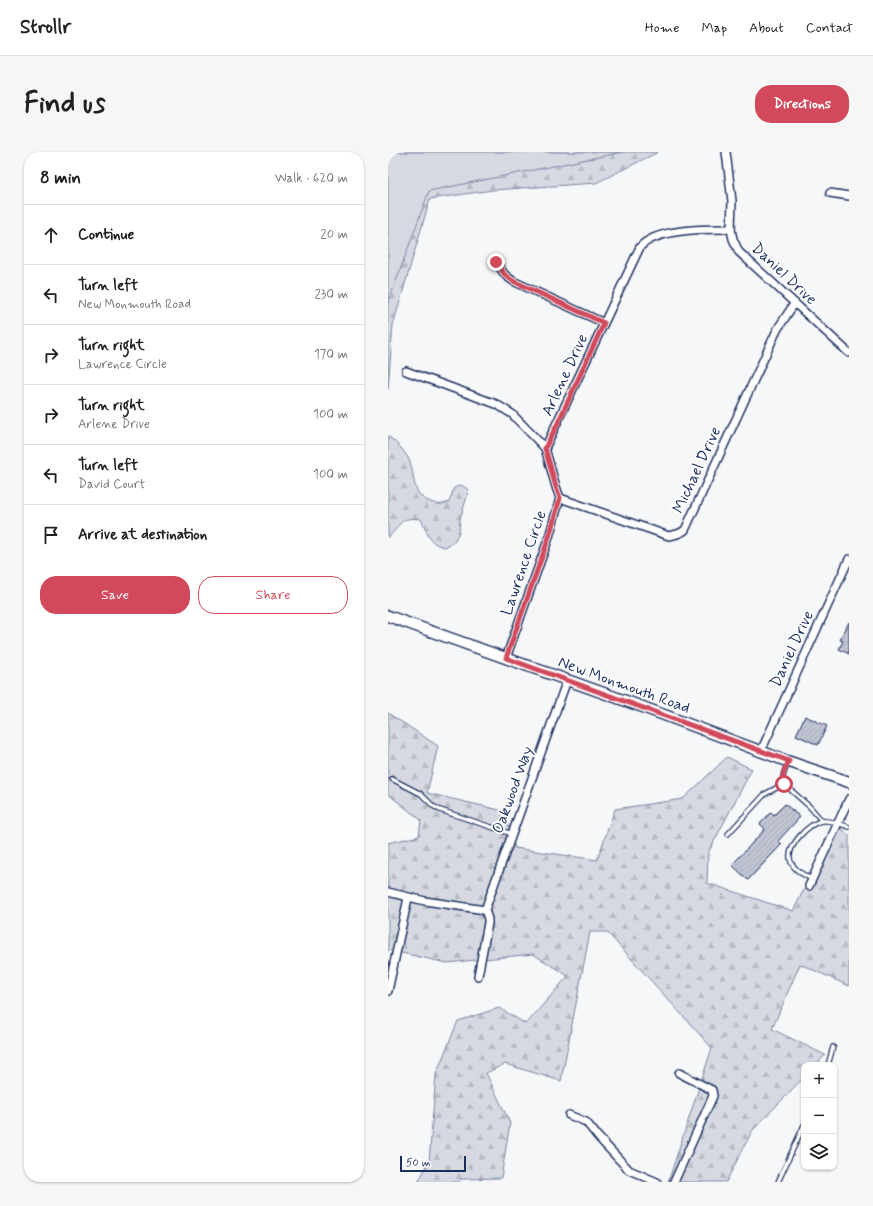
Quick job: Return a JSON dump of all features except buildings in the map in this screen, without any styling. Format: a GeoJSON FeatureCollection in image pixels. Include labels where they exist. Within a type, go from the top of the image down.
{"type":"FeatureCollection","features":[{"type":"Feature","properties":{"kind":"main road","name":"New Monmouth Road"},"geometry":{"type":"LineString","coordinates":[[388,616],[849,782]]}},
{"type":"Feature","properties":{"kind":"street","name":"Daniel Drive"},"geometry":{"type":"LineString","coordinates":[[726,152],[732,201],[731,229],[733,239],[739,252],[849,353]]}},
{"type":"Feature","properties":{"kind":"street"},"geometry":{"type":"LineString","coordinates":[[830,193],[849,196]]}},
{"type":"Feature","properties":{"kind":"street","name":"Arlene Drive"},"geometry":{"type":"LineString","coordinates":[[545,448],[638,249],[644,242],[656,236],[691,230],[731,229]]}},
{"type":"Feature","properties":{"kind":"street"},"geometry":{"type":"LineString","coordinates":[[496,262],[505,275],[513,281],[604,323]]}},
{"type":"Feature","properties":{"kind":"street","name":"Michael Drive"},"geometry":{"type":"LineString","coordinates":[[560,498],[669,536],[677,535],[682,532],[701,497],[777,330],[794,304]]}},
{"type":"Feature","properties":{"kind":"street","name":"Lawrence Circle"},"geometry":{"type":"LineString","coordinates":[[406,371],[496,404],[512,414],[545,448],[560,498],[549,537],[506,658]]}},
{"type":"Feature","properties":{"kind":"street","name":"Daniel Drive"},"geometry":{"type":"LineString","coordinates":[[761,751],[849,559]]}},
{"type":"Feature","properties":{"kind":"street","name":"Oakwood Way"},"geometry":{"type":"LineString","coordinates":[[485,910],[567,680]]}},
{"type":"Feature","properties":{"kind":"street"},"geometry":{"type":"LineString","coordinates":[[810,883],[849,799]]}},
{"type":"Feature","properties":{"kind":"street"},"geometry":{"type":"LineString","coordinates":[[388,892],[408,898],[485,910],[488,923],[478,976]]}},
{"type":"Feature","properties":{"kind":"street"},"geometry":{"type":"LineString","coordinates":[[388,991],[408,898]]}},
{"type":"Feature","properties":{"kind":"street"},"geometry":{"type":"LineString","coordinates":[[674,1182],[713,1096],[712,1090],[679,1073]]}},
{"type":"Feature","properties":{"kind":"street"},"geometry":{"type":"LineString","coordinates":[[569,1114],[586,1122],[629,1170],[657,1182]]}},
{"type":"Feature","properties":{"kind":"lane"},"geometry":{"type":"LineString","coordinates":[[789,761],[783,774],[782,780],[784,784],[805,802],[822,821]]}},
{"type":"Feature","properties":{"kind":"lane"},"geometry":{"type":"LineString","coordinates":[[392,779],[421,794],[433,806],[440,810],[512,834]]}},
{"type":"Feature","properties":{"kind":"lane"},"geometry":{"type":"LineString","coordinates":[[728,834],[765,794],[784,784]]}},
{"type":"Feature","properties":{"kind":"lane"},"geometry":{"type":"LineString","coordinates":[[810,883],[791,864],[789,857],[796,840],[808,828],[822,821],[849,827]]}},
{"type":"Feature","properties":{"kind":"lane"},"geometry":{"type":"LineString","coordinates":[[829,1062],[833,1047]]}},
{"type":"Feature","properties":{"kind":"lane"},"geometry":{"type":"LineString","coordinates":[[778,1182],[801,1132]]}},
{"type":"Feature","properties":{"kind":"green space"},"geometry":{"type":"Polygon","coordinates":[[[388,152],[658,152],[596,183],[493,190],[430,199],[393,325],[388,389],[388,152]]]}},
{"type":"Feature","properties":{"kind":"green space"},"geometry":{"type":"Polygon","coordinates":[[[388,152],[623,152],[429,191],[388,303],[388,152]]]}},
{"type":"Feature","properties":{"kind":"green space"},"geometry":{"type":"Polygon","coordinates":[[[388,436],[400,447],[407,457],[411,466],[417,490],[424,499],[436,504],[441,504],[449,502],[454,488],[461,485],[469,490],[460,519],[459,532],[454,542],[445,547],[435,543],[429,537],[421,519],[414,518],[401,522],[388,538],[388,436]]]}},
{"type":"Feature","properties":{"kind":"green space"},"geometry":{"type":"Polygon","coordinates":[[[388,713],[438,746],[427,793],[504,811],[515,848],[597,860],[615,809],[683,799],[727,757],[752,769],[708,853],[707,883],[793,911],[837,825],[849,835],[849,986],[800,964],[772,1029],[825,1055],[819,1062],[801,1062],[801,1080],[752,1131],[726,1182],[668,1182],[712,1048],[607,932],[590,932],[561,1081],[505,1064],[486,1073],[510,1123],[501,1178],[462,1179],[458,1182],[418,1182],[429,1162],[436,1074],[458,1021],[499,1008],[526,1024],[568,976],[533,954],[447,963],[388,950],[388,843],[419,836],[421,820],[388,794],[388,713]]]}},
{"type":"Feature","properties":{"kind":"route"},"geometry":{"type":"LineString","coordinates":[[496,262],[505,275],[513,281],[604,323],[545,448],[560,498],[549,537],[506,658],[789,761],[783,774],[782,780],[784,784]]}}]}
